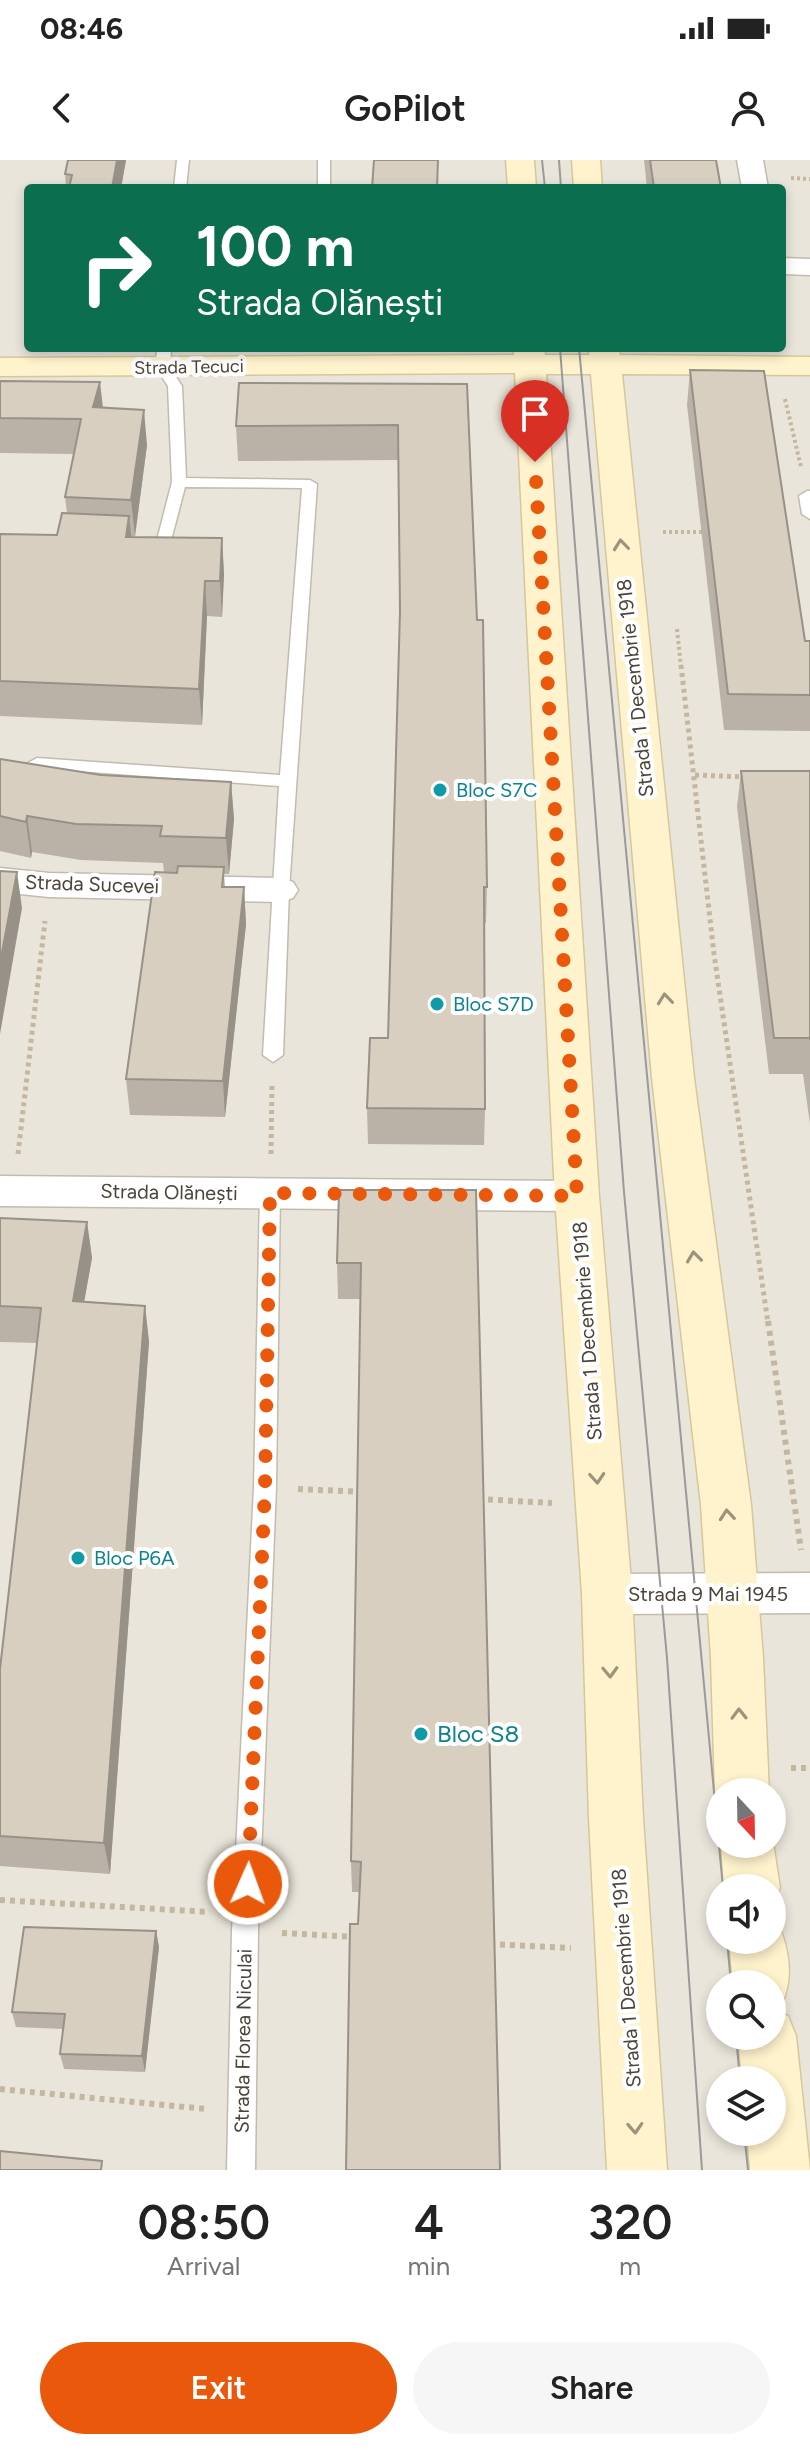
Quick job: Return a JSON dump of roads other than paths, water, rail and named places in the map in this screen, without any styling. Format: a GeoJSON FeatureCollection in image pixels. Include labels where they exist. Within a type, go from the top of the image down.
{"type":"FeatureCollection","features":[{"type":"Feature","properties":{"kind":"main road"},"geometry":{"type":"LineString","coordinates":[[520,160],[522,184]]}},
{"type":"Feature","properties":{"kind":"main road"},"geometry":{"type":"LineString","coordinates":[[586,160],[588,184]]}},
{"type":"Feature","properties":{"kind":"main road","name":"Strada Tecuci"},"geometry":{"type":"LineString","coordinates":[[0,367],[163,358],[333,363],[529,357],[605,357],[810,366]]}},
{"type":"Feature","properties":{"kind":"main road","name":"Strada 1 Decembrie 1918"},"geometry":{"type":"LineString","coordinates":[[529,357],[577,1196],[607,1594],[637,2170]]}},
{"type":"Feature","properties":{"kind":"main road","name":"Strada 1 Decembrie 1918"},"geometry":{"type":"LineString","coordinates":[[605,357],[673,1078],[726,1505],[741,1778]]}},
{"type":"Feature","properties":{"kind":"main road"},"geometry":{"type":"LineString","coordinates":[[778,2146],[780,2170]]}},
{"type":"Feature","properties":{"kind":"street"},"geometry":{"type":"LineString","coordinates":[[750,160],[754,184]]}},
{"type":"Feature","properties":{"kind":"street"},"geometry":{"type":"LineString","coordinates":[[786,266],[810,267]]}},
{"type":"Feature","properties":{"kind":"street","name":"Strada Sucevei"},"geometry":{"type":"LineString","coordinates":[[0,880],[49,885],[280,890]]}},
{"type":"Feature","properties":{"kind":"street","name":"Strada Olănești"},"geometry":{"type":"LineString","coordinates":[[7,1191],[577,1196]]}},
{"type":"Feature","properties":{"kind":"street","name":"Strada 9 Mai 1945"},"geometry":{"type":"LineString","coordinates":[[607,1594],[809,1593]]}},
{"type":"Feature","properties":{"kind":"lane"},"geometry":{"type":"LineString","coordinates":[[180,184],[183,160]]}},
{"type":"Feature","properties":{"kind":"lane"},"geometry":{"type":"LineString","coordinates":[[324,160],[324,184]]}},
{"type":"Feature","properties":{"kind":"lane"},"geometry":{"type":"LineString","coordinates":[[134,543],[164,545],[179,482],[175,386],[163,358]]}},
{"type":"Feature","properties":{"kind":"lane"},"geometry":{"type":"LineString","coordinates":[[179,482],[310,484],[287,781],[273,1055]]}},
{"type":"Feature","properties":{"kind":"lane"},"geometry":{"type":"LineString","coordinates":[[808,496],[810,514]]}},
{"type":"Feature","properties":{"kind":"lane"},"geometry":{"type":"LineString","coordinates":[[37,763],[287,781]]}},
{"type":"Feature","properties":{"kind":"lane","name":"Strada Florea Niculai"},"geometry":{"type":"LineString","coordinates":[[241,2170],[246,1923],[265,1487],[270,1193]]}},
{"type":"Feature","properties":{"kind":"tram line"},"geometry":{"type":"LineString","coordinates":[[542,160],[545,184]]}},
{"type":"Feature","properties":{"kind":"tram line"},"geometry":{"type":"LineString","coordinates":[[559,160],[561,184]]}},
{"type":"Feature","properties":{"kind":"tram line"},"geometry":{"type":"LineString","coordinates":[[560,352],[624,1192],[667,1658],[702,2170]]}},
{"type":"Feature","properties":{"kind":"tram line"},"geometry":{"type":"LineString","coordinates":[[579,352],[722,1874]]}},
{"type":"Feature","properties":{"kind":"tram line"},"geometry":{"type":"LineString","coordinates":[[728,1954],[730,1970]]}},
{"type":"Feature","properties":{"kind":"tram line"},"geometry":{"type":"LineString","coordinates":[[737,2050],[739,2066]]}},
{"type":"Feature","properties":{"kind":"tram line"},"geometry":{"type":"LineString","coordinates":[[745,2146],[748,2170]]}},
{"type":"Feature","properties":{"kind":"place","name":"Bloc S7C"},"geometry":{"type":"Point","coordinates":[440,790]}},
{"type":"Feature","properties":{"kind":"place","name":"Bloc S7D"},"geometry":{"type":"Point","coordinates":[437,1004]}},
{"type":"Feature","properties":{"kind":"place","name":"Bloc P6A"},"geometry":{"type":"Point","coordinates":[78,1558]}},
{"type":"Feature","properties":{"kind":"place","name":"Bloc S8"},"geometry":{"type":"Point","coordinates":[421,1734]}}]}
